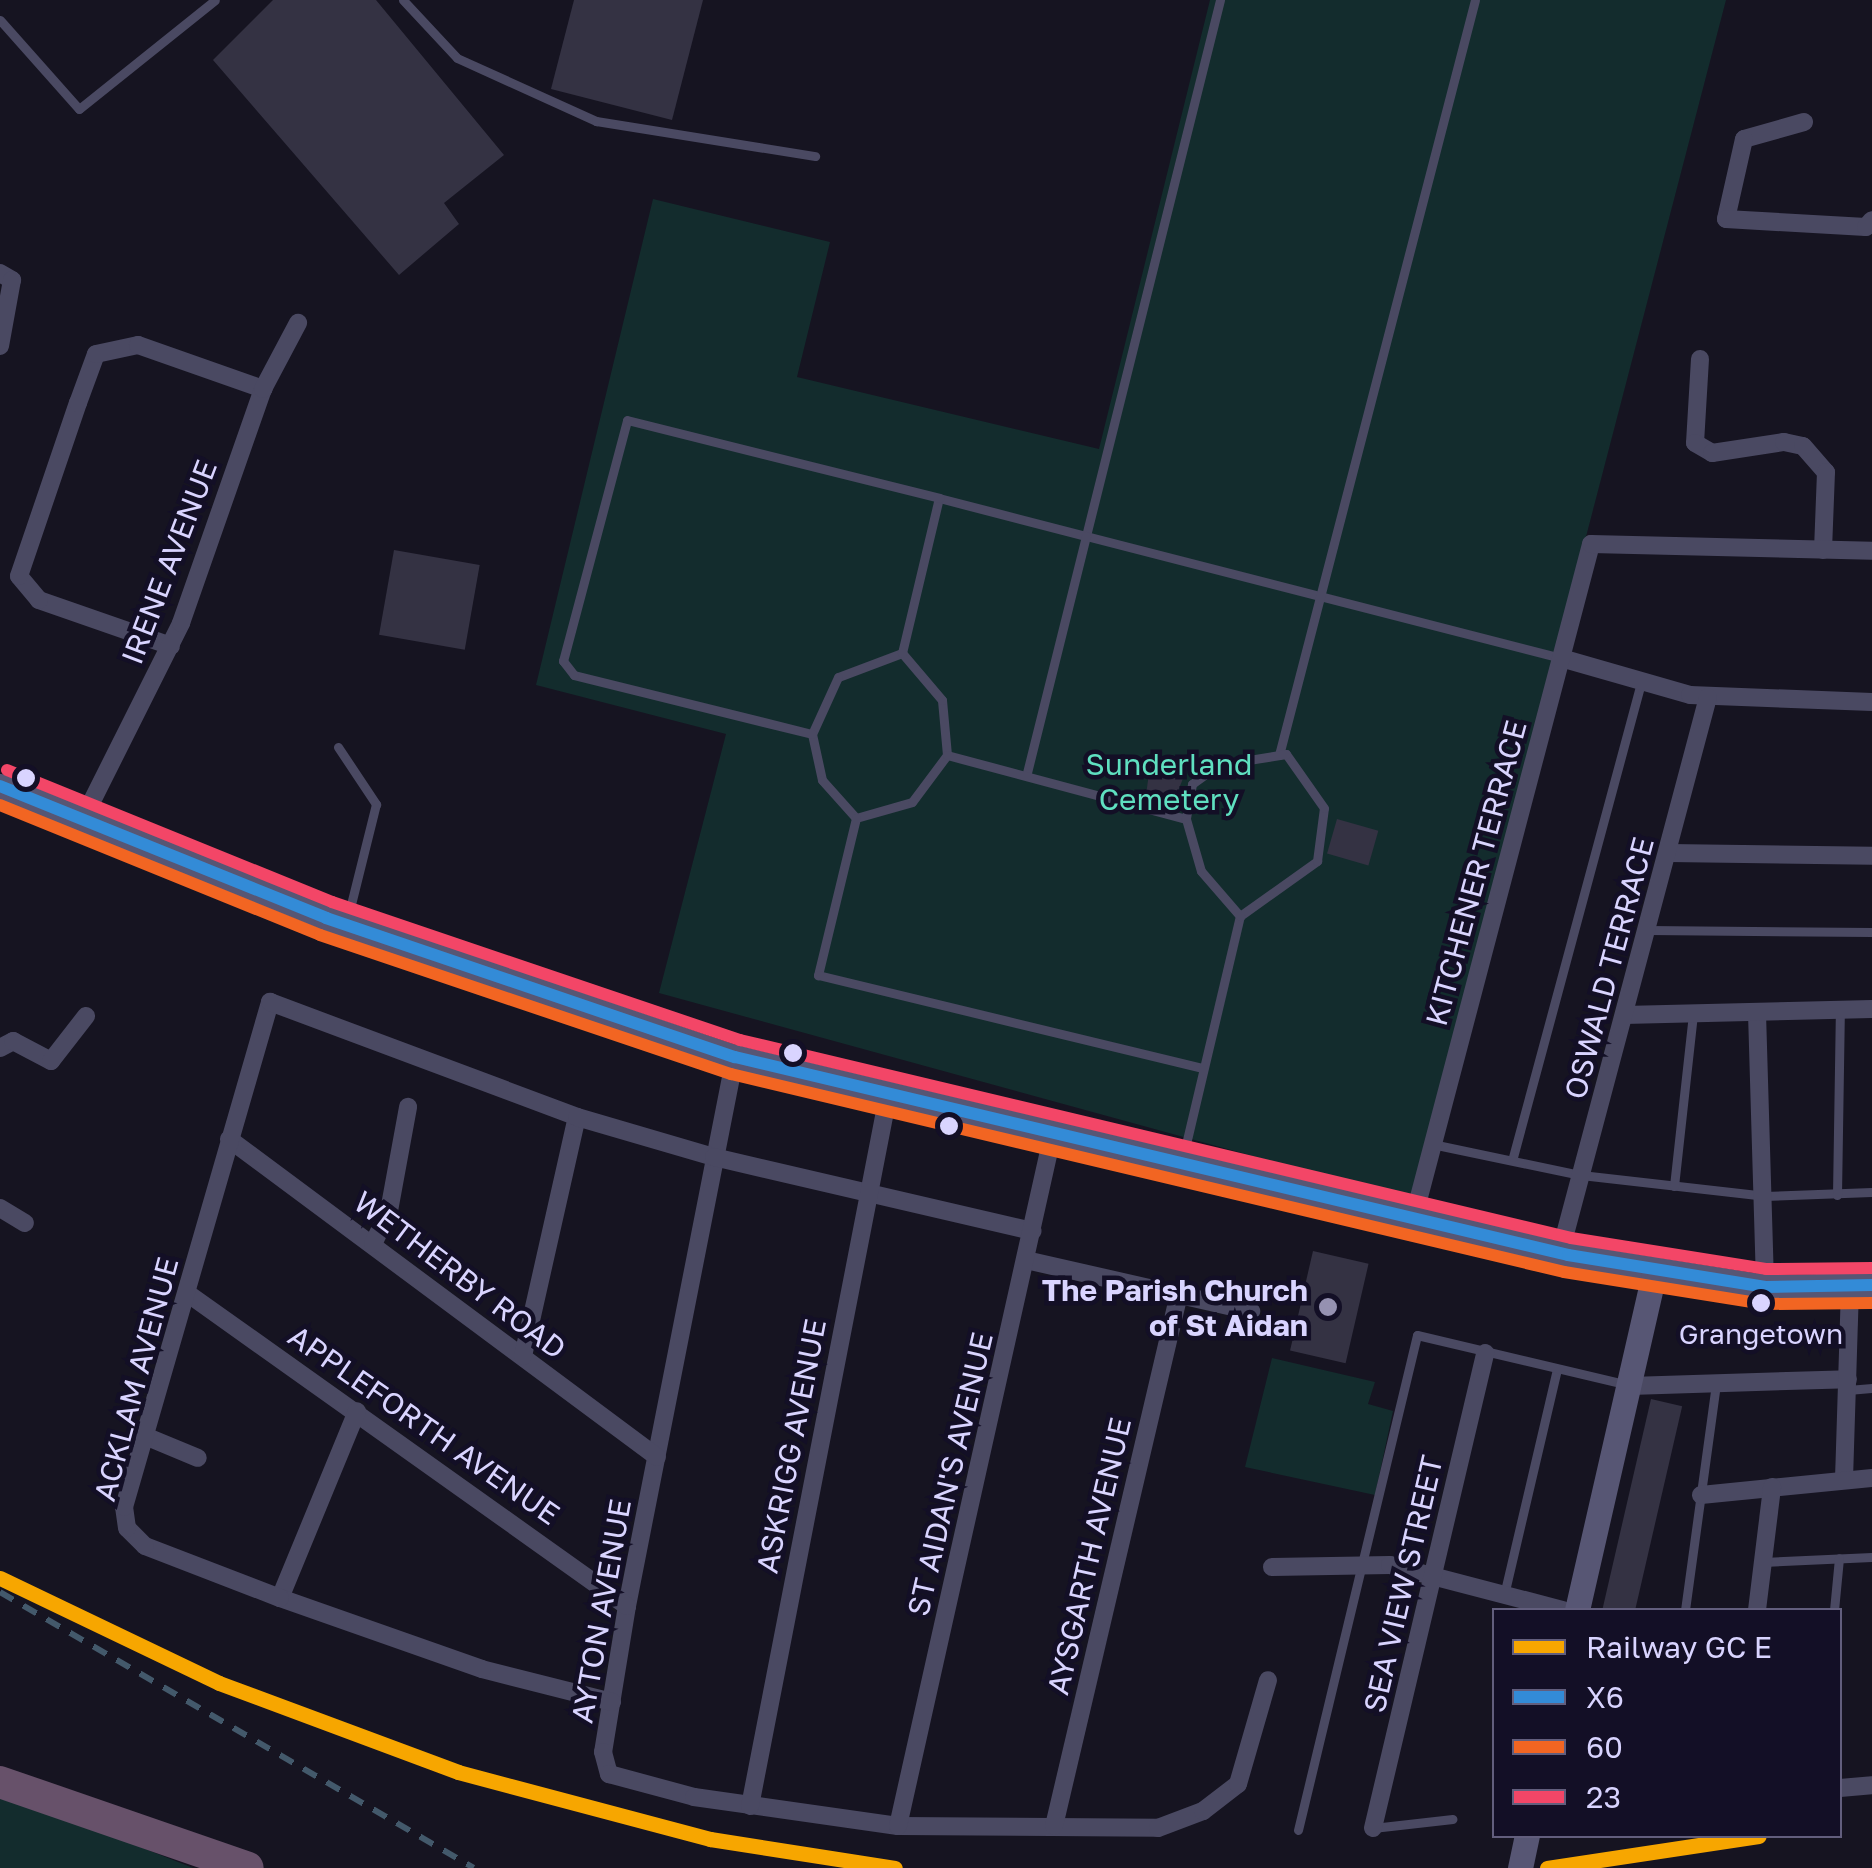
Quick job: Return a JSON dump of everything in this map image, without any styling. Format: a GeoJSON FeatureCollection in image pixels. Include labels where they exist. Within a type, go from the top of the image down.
{"type":"FeatureCollection","features":[{"type":"Feature","properties":{"kind":"highway"},"geometry":{"type":"LineString","coordinates":[[0,1782],[248,1868]]}},
{"type":"Feature","properties":{"kind":"main road"},"geometry":{"type":"LineString","coordinates":[[0,786],[346,925],[735,1058],[1560,1253],[1764,1286],[1861,1286]]}},
{"type":"Feature","properties":{"kind":"main road"},"geometry":{"type":"LineString","coordinates":[[1577,1608],[1656,1269]]}},
{"type":"Feature","properties":{"kind":"main road"},"geometry":{"type":"LineString","coordinates":[[1520,1868],[1527,1838]]}},
{"type":"Feature","properties":{"kind":"street"},"geometry":{"type":"LineString","coordinates":[[1804,122],[1744,138],[1726,219],[1866,227],[1872,220]]}},
{"type":"Feature","properties":{"kind":"street"},"geometry":{"type":"LineString","coordinates":[[0,273],[12,280],[0,346]]}},
{"type":"Feature","properties":{"kind":"street","name":"IRENE AVENUE"},"geometry":{"type":"LineString","coordinates":[[84,817],[170,646],[263,389],[298,323]]}},
{"type":"Feature","properties":{"kind":"street"},"geometry":{"type":"LineString","coordinates":[[170,646],[40,600],[20,576],[78,403],[96,354],[138,345],[263,389]]}},
{"type":"Feature","properties":{"kind":"street"},"geometry":{"type":"LineString","coordinates":[[1700,359],[1695,444],[1727,453],[1762,444],[1803,446],[1826,472],[1823,550],[1872,551]]}},
{"type":"Feature","properties":{"kind":"street","name":"KITCHENER TERRACE"},"geometry":{"type":"LineString","coordinates":[[1414,1216],[1591,544],[1823,550]]}},
{"type":"Feature","properties":{"kind":"street"},"geometry":{"type":"LineString","coordinates":[[1561,658],[1708,697],[1872,702]]}},
{"type":"Feature","properties":{"kind":"street","name":"OSWALD TERRACE"},"geometry":{"type":"LineString","coordinates":[[1560,1253],[1708,697]]}},
{"type":"Feature","properties":{"kind":"street"},"geometry":{"type":"LineString","coordinates":[[1669,853],[1872,856]]}},
{"type":"Feature","properties":{"kind":"street","name":"ACKLAM AVENUE"},"geometry":{"type":"LineString","coordinates":[[576,1117],[270,1002],[124,1507],[127,1528],[145,1546],[482,1669],[612,1702]]}},
{"type":"Feature","properties":{"kind":"street"},"geometry":{"type":"LineString","coordinates":[[1624,1015],[1872,1009]]}},
{"type":"Feature","properties":{"kind":"street"},"geometry":{"type":"LineString","coordinates":[[1757,1013],[1764,1286]]}},
{"type":"Feature","properties":{"kind":"street"},"geometry":{"type":"LineString","coordinates":[[0,1048],[12,1042],[51,1061],[86,1016]]}},
{"type":"Feature","properties":{"kind":"street","name":"AYTON AVENUE"},"geometry":{"type":"LineString","coordinates":[[735,1058],[627,1606],[603,1752],[609,1774],[635,1786],[898,1826],[1158,1828],[1203,1811],[1238,1784],[1268,1680]]}},
{"type":"Feature","properties":{"kind":"street","name":"ASKRIGG AVENUE"},"geometry":{"type":"LineString","coordinates":[[750,1806],[888,1096]]}},
{"type":"Feature","properties":{"kind":"street"},"geometry":{"type":"LineString","coordinates":[[373,1244],[390,1211],[408,1107]]}},
{"type":"Feature","properties":{"kind":"street"},"geometry":{"type":"LineString","coordinates":[[522,1356],[576,1117],[714,1157],[1033,1231]]}},
{"type":"Feature","properties":{"kind":"street","name":"ST AIDAN'S AVENUE"},"geometry":{"type":"LineString","coordinates":[[898,1826],[1054,1133]]}},
{"type":"Feature","properties":{"kind":"street","name":"WETHERBY ROAD"},"geometry":{"type":"LineString","coordinates":[[229,1139],[657,1456]]}},
{"type":"Feature","properties":{"kind":"street"},"geometry":{"type":"LineString","coordinates":[[0,1208],[25,1223]]}},
{"type":"Feature","properties":{"kind":"street"},"geometry":{"type":"LineString","coordinates":[[1026,1260],[1178,1298],[1251,1311]]}},
{"type":"Feature","properties":{"kind":"street"},"geometry":{"type":"LineString","coordinates":[[1844,1480],[1848,1385],[1861,1286]]}},
{"type":"Feature","properties":{"kind":"street","name":"APPLEFORTH AVENUE"},"geometry":{"type":"LineString","coordinates":[[187,1293],[627,1606]]}},
{"type":"Feature","properties":{"kind":"street","name":"AYSGARTH AVENUE"},"geometry":{"type":"LineString","coordinates":[[1054,1826],[1178,1298]]}},
{"type":"Feature","properties":{"kind":"street","name":"SEA VIEW STREET"},"geometry":{"type":"LineString","coordinates":[[1373,1828],[1485,1353]]}},
{"type":"Feature","properties":{"kind":"street"},"geometry":{"type":"LineString","coordinates":[[1630,1386],[1848,1385]]}},
{"type":"Feature","properties":{"kind":"street"},"geometry":{"type":"LineString","coordinates":[[280,1598],[358,1411]]}},
{"type":"Feature","properties":{"kind":"street"},"geometry":{"type":"LineString","coordinates":[[145,1436],[198,1458]]}},
{"type":"Feature","properties":{"kind":"street"},"geometry":{"type":"LineString","coordinates":[[1701,1494],[1872,1478]]}},
{"type":"Feature","properties":{"kind":"street"},"geometry":{"type":"LineString","coordinates":[[1757,1608],[1772,1487]]}},
{"type":"Feature","properties":{"kind":"street"},"geometry":{"type":"LineString","coordinates":[[1272,1567],[1365,1565],[1433,1576],[1555,1608]]}},
{"type":"Feature","properties":{"kind":"street"},"geometry":{"type":"LineString","coordinates":[[1842,1788],[1872,1785]]}},
{"type":"Feature","properties":{"kind":"lane"},"geometry":{"type":"LineString","coordinates":[[0,20],[80,109],[216,0]]}},
{"type":"Feature","properties":{"kind":"lane"},"geometry":{"type":"LineString","coordinates":[[404,0],[457,58],[596,121],[815,156]]}},
{"type":"Feature","properties":{"kind":"lane"},"geometry":{"type":"LineString","coordinates":[[1026,776],[1220,0]]}},
{"type":"Feature","properties":{"kind":"lane"},"geometry":{"type":"LineString","coordinates":[[1279,755],[1475,0]]}},
{"type":"Feature","properties":{"kind":"lane"},"geometry":{"type":"LineString","coordinates":[[812,734],[574,675],[563,661],[628,420],[1561,658]]}},
{"type":"Feature","properties":{"kind":"lane"},"geometry":{"type":"LineString","coordinates":[[902,652],[940,498]]}},
{"type":"Feature","properties":{"kind":"lane"},"geometry":{"type":"LineString","coordinates":[[856,818],[822,780],[812,734],[838,677],[902,652]]}},
{"type":"Feature","properties":{"kind":"lane"},"geometry":{"type":"LineString","coordinates":[[856,818],[912,802],[947,755],[942,700],[902,652]]}},
{"type":"Feature","properties":{"kind":"lane"},"geometry":{"type":"LineString","coordinates":[[1513,1157],[1642,681]]}},
{"type":"Feature","properties":{"kind":"lane"},"geometry":{"type":"LineString","coordinates":[[338,747],[376,804],[346,925]]}},
{"type":"Feature","properties":{"kind":"lane"},"geometry":{"type":"LineString","coordinates":[[1182,1164],[1240,916],[1317,861],[1324,808],[1286,754],[1218,765],[1192,784],[1186,819],[1200,872],[1240,916]]}},
{"type":"Feature","properties":{"kind":"lane"},"geometry":{"type":"LineString","coordinates":[[947,755],[1186,819]]}},
{"type":"Feature","properties":{"kind":"lane"},"geometry":{"type":"LineString","coordinates":[[856,818],[818,975],[1203,1068]]}},
{"type":"Feature","properties":{"kind":"lane"},"geometry":{"type":"LineString","coordinates":[[1648,930],[1872,932]]}},
{"type":"Feature","properties":{"kind":"lane"},"geometry":{"type":"LineString","coordinates":[[1837,1195],[1840,1009]]}},
{"type":"Feature","properties":{"kind":"lane"},"geometry":{"type":"LineString","coordinates":[[1674,1186],[1693,1014]]}},
{"type":"Feature","properties":{"kind":"lane"},"geometry":{"type":"LineString","coordinates":[[1432,1144],[1513,1157],[1581,1175],[1764,1196],[1872,1192]]}},
{"type":"Feature","properties":{"kind":"lane"},"geometry":{"type":"LineString","coordinates":[[1298,1830],[1365,1565],[1417,1334],[1630,1386]]}},
{"type":"Feature","properties":{"kind":"lane"},"geometry":{"type":"LineString","coordinates":[[1504,1595],[1557,1369]]}},
{"type":"Feature","properties":{"kind":"lane"},"geometry":{"type":"LineString","coordinates":[[1686,1608],[1716,1383]]}},
{"type":"Feature","properties":{"kind":"lane"},"geometry":{"type":"LineString","coordinates":[[1848,1385],[1872,1388]]}},
{"type":"Feature","properties":{"kind":"lane"},"geometry":{"type":"LineString","coordinates":[[1762,1562],[1872,1557]]}},
{"type":"Feature","properties":{"kind":"lane"},"geometry":{"type":"LineString","coordinates":[[1834,1608],[1839,1558]]}},
{"type":"Feature","properties":{"kind":"lane"},"geometry":{"type":"LineString","coordinates":[[1373,1828],[1452,1819]]}},
{"type":"Feature","properties":{"kind":"green space","name":"Sunderland Cemetery"},"geometry":{"type":"Polygon","coordinates":[[[1210,0],[1726,0],[1413,1200],[659,993],[726,734],[536,685],[653,199],[830,242],[797,377],[1099,449],[1210,0]]]}},
{"type":"Feature","properties":{"kind":"green space"},"geometry":{"type":"Polygon","coordinates":[[[1272,1358],[1375,1382],[1368,1404],[1393,1411],[1375,1495],[1245,1467],[1272,1358]]]}},
{"type":"Feature","properties":{"kind":"green space"},"geometry":{"type":"Polygon","coordinates":[[[0,1791],[193,1868],[0,1868],[0,1791]]]}},
{"type":"Feature","properties":{"kind":"building"},"geometry":{"type":"Polygon","coordinates":[[[273,0],[376,0],[504,155],[444,203],[459,224],[399,275],[213,60],[273,0]]]}},
{"type":"Feature","properties":{"kind":"building"},"geometry":{"type":"Polygon","coordinates":[[[574,0],[703,0],[672,120],[551,89],[574,0]]]}},
{"type":"Feature","properties":{"kind":"building"},"geometry":{"type":"Polygon","coordinates":[[[394,550],[480,565],[465,650],[379,635],[394,550]]]}},
{"type":"Feature","properties":{"kind":"building"},"geometry":{"type":"Polygon","coordinates":[[[1150,766],[1184,776],[1174,801],[1146,795],[1150,766]]]}},
{"type":"Feature","properties":{"kind":"building"},"geometry":{"type":"Polygon","coordinates":[[[1337,819],[1378,831],[1368,865],[1327,854],[1337,819]]]}},
{"type":"Feature","properties":{"kind":"building","name":"The Parish Church of St Aidan"},"geometry":{"type":"Polygon","coordinates":[[[1313,1251],[1369,1264],[1346,1363],[1290,1350],[1313,1251]]]}},
{"type":"Feature","properties":{"kind":"building"},"geometry":{"type":"Polygon","coordinates":[[[1651,1399],[1682,1406],[1636,1608],[1603,1608],[1651,1399]]]}},
{"type":"Feature","properties":{"kind":"railway"},"geometry":{"type":"LineString","coordinates":[[0,1592],[474,1868]]}},
{"type":"Feature","properties":{"kind":"transit line","name":"23"},"geometry":{"type":"LineString","coordinates":[[7,770],[332,902],[740,1040],[1571,1238],[1766,1269],[1872,1268]]}},
{"type":"Feature","properties":{"kind":"transit line","name":"X6"},"geometry":{"type":"LineString","coordinates":[[0,786],[326,918],[735,1057],[1568,1255],[1765,1287],[1872,1285]]}},
{"type":"Feature","properties":{"kind":"transit line","name":"60"},"geometry":{"type":"LineString","coordinates":[[0,805],[320,935],[731,1074],[1564,1272],[1764,1304],[1872,1303]]}},
{"type":"Feature","properties":{"kind":"transit line"},"geometry":{"type":"LineString","coordinates":[[0,1578],[219,1683],[458,1772],[710,1839],[895,1868]]}},
{"type":"Feature","properties":{"kind":"transit line"},"geometry":{"type":"LineString","coordinates":[[1547,1868],[1746,1838]]}},
{"type":"Feature","properties":{"kind":"place","name":"Grangetown"},"geometry":{"type":"Point","coordinates":[1761,1303]}},
{"type":"Feature","properties":{"kind":"place","name":"The Parish Church of St Aidan"},"geometry":{"type":"Point","coordinates":[1328,1307]}}]}
